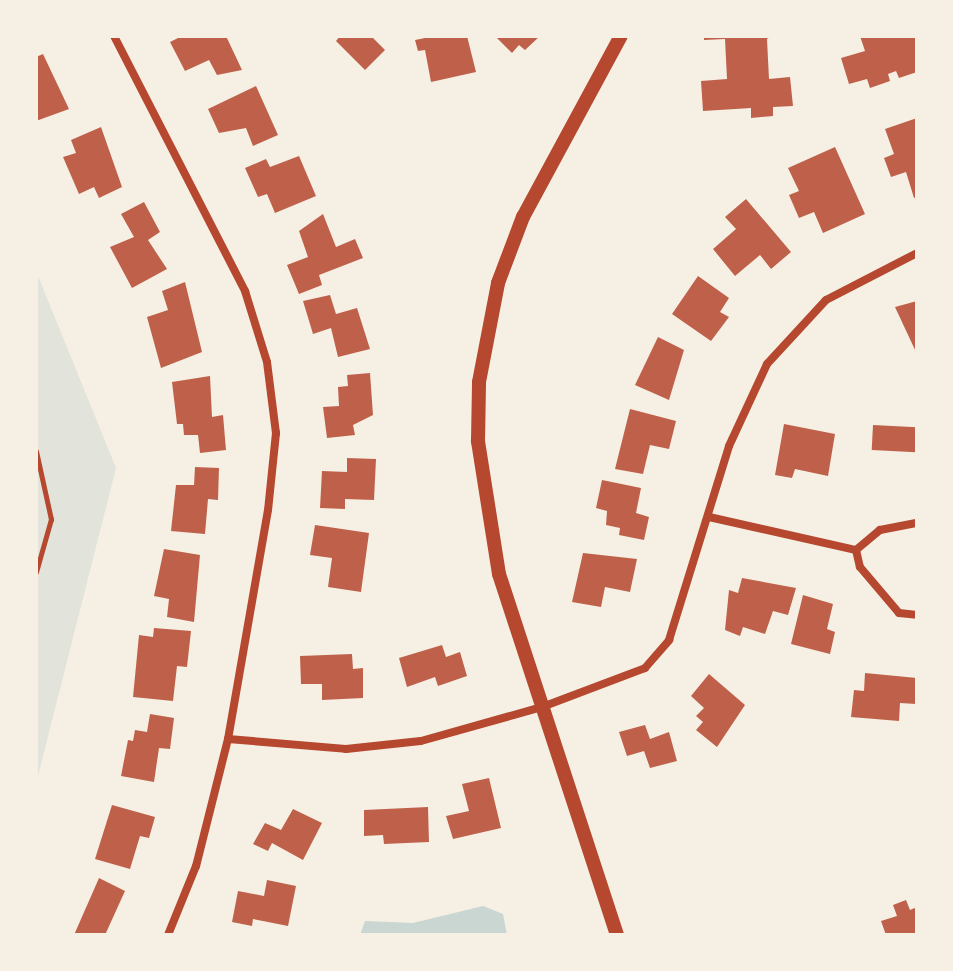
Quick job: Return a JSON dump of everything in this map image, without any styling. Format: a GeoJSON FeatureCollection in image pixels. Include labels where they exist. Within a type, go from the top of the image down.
{"type":"FeatureCollection","features":[{"type":"Feature","properties":{"kind":"street"},"geometry":{"type":"LineString","coordinates":[[114,36],[245,291],[267,362],[276,433],[274,471],[228,739],[196,866],[168,935]]}},
{"type":"Feature","properties":{"kind":"street"},"geometry":{"type":"LineString","coordinates":[[617,935],[488,531],[479,453],[479,382],[498,283],[523,217],[621,36]]}},
{"type":"Feature","properties":{"kind":"street"},"geometry":{"type":"LineString","coordinates":[[228,739],[307,748],[380,747],[459,732],[625,679],[657,657],[669,640],[729,446],[767,364],[826,300],[917,253]]}},
{"type":"Feature","properties":{"kind":"street"},"geometry":{"type":"LineString","coordinates":[[709,517],[856,550]]}},
{"type":"Feature","properties":{"kind":"street"},"geometry":{"type":"LineString","coordinates":[[856,550],[880,530],[917,523]]}},
{"type":"Feature","properties":{"kind":"street"},"geometry":{"type":"LineString","coordinates":[[856,550],[860,567],[899,613],[917,615]]}},
{"type":"Feature","properties":{"kind":"lane"},"geometry":{"type":"LineString","coordinates":[[36,451],[51,519],[36,572]]}},
{"type":"Feature","properties":{"kind":"shaded area"},"geometry":{"type":"Polygon","coordinates":[[[36,271],[116,468],[36,784],[36,271]]]}},
{"type":"Feature","properties":{"kind":"shaded area"},"geometry":{"type":"Polygon","coordinates":[[[483,906],[503,914],[507,935],[360,935],[365,921],[413,923],[483,906]]]}},
{"type":"Feature","properties":{"kind":"building"},"geometry":{"type":"Polygon","coordinates":[[[182,36],[226,36],[242,70],[217,75],[209,60],[185,71],[170,42],[182,36]]]}},
{"type":"Feature","properties":{"kind":"building"},"geometry":{"type":"Polygon","coordinates":[[[340,36],[371,36],[385,50],[365,70],[336,41],[340,36]]]}},
{"type":"Feature","properties":{"kind":"building"},"geometry":{"type":"Polygon","coordinates":[[[435,36],[467,36],[476,72],[431,82],[425,50],[418,51],[415,40],[435,36]]]}},
{"type":"Feature","properties":{"kind":"building"},"geometry":{"type":"Polygon","coordinates":[[[495,36],[540,36],[525,50],[519,45],[512,53],[495,36]]]}},
{"type":"Feature","properties":{"kind":"building"},"geometry":{"type":"Polygon","coordinates":[[[704,36],[772,36],[767,39],[769,79],[790,77],[793,106],[773,107],[773,116],[751,118],[751,108],[703,111],[701,81],[727,79],[725,39],[704,40],[704,36]]]}},
{"type":"Feature","properties":{"kind":"building"},"geometry":{"type":"Polygon","coordinates":[[[860,36],[917,36],[917,72],[899,78],[896,71],[888,74],[890,81],[870,88],[867,79],[849,84],[841,58],[865,51],[860,36]]]}},
{"type":"Feature","properties":{"kind":"building"},"geometry":{"type":"Polygon","coordinates":[[[43,54],[69,109],[36,121],[36,57],[43,54]]]}},
{"type":"Feature","properties":{"kind":"building"},"geometry":{"type":"Polygon","coordinates":[[[256,86],[278,135],[253,146],[246,128],[219,133],[208,109],[256,86]]]}},
{"type":"Feature","properties":{"kind":"building"},"geometry":{"type":"Polygon","coordinates":[[[917,118],[917,197],[914,198],[906,172],[891,177],[884,158],[894,154],[885,129],[917,118]]]}},
{"type":"Feature","properties":{"kind":"building"},"geometry":{"type":"Polygon","coordinates":[[[101,127],[122,187],[99,198],[94,187],[79,194],[63,157],[76,153],[71,140],[101,127]]]}},
{"type":"Feature","properties":{"kind":"building"},"geometry":{"type":"Polygon","coordinates":[[[835,147],[865,214],[823,233],[814,212],[799,218],[789,195],[799,191],[788,168],[835,147]]]}},
{"type":"Feature","properties":{"kind":"building"},"geometry":{"type":"Polygon","coordinates":[[[299,156],[316,196],[275,213],[267,194],[258,197],[245,168],[266,159],[270,167],[299,156]]]}},
{"type":"Feature","properties":{"kind":"building"},"geometry":{"type":"Polygon","coordinates":[[[746,199],[791,252],[771,269],[760,255],[735,276],[713,249],[736,229],[725,217],[746,199]]]}},
{"type":"Feature","properties":{"kind":"building"},"geometry":{"type":"Polygon","coordinates":[[[144,202],[160,232],[148,240],[167,269],[132,288],[110,247],[134,237],[121,214],[144,202]]]}},
{"type":"Feature","properties":{"kind":"building"},"geometry":{"type":"Polygon","coordinates":[[[323,214],[336,247],[355,239],[363,258],[319,275],[322,285],[299,294],[287,265],[308,257],[299,231],[323,214]]]}},
{"type":"Feature","properties":{"kind":"building"},"geometry":{"type":"Polygon","coordinates":[[[698,276],[729,298],[720,312],[729,317],[711,341],[672,314],[698,276]]]}},
{"type":"Feature","properties":{"kind":"building"},"geometry":{"type":"Polygon","coordinates":[[[185,282],[202,352],[161,368],[147,317],[168,310],[162,291],[185,282]]]}},
{"type":"Feature","properties":{"kind":"building"},"geometry":{"type":"Polygon","coordinates":[[[330,295],[336,314],[357,308],[370,349],[338,357],[331,328],[313,334],[303,301],[330,295]]]}},
{"type":"Feature","properties":{"kind":"building"},"geometry":{"type":"Polygon","coordinates":[[[917,301],[917,352],[916,352],[895,307],[917,301]]]}},
{"type":"Feature","properties":{"kind":"building"},"geometry":{"type":"Polygon","coordinates":[[[658,337],[684,350],[669,400],[635,385],[658,337]]]}},
{"type":"Feature","properties":{"kind":"building"},"geometry":{"type":"Polygon","coordinates":[[[370,373],[373,415],[353,425],[355,435],[327,438],[323,407],[339,406],[338,387],[348,386],[347,375],[370,373]]]}},
{"type":"Feature","properties":{"kind":"building"},"geometry":{"type":"Polygon","coordinates":[[[210,376],[212,417],[223,415],[226,450],[200,453],[198,435],[184,435],[183,424],[177,424],[172,382],[210,376]]]}},
{"type":"Feature","properties":{"kind":"building"},"geometry":{"type":"Polygon","coordinates":[[[630,409],[676,421],[669,449],[650,445],[643,474],[615,469],[630,409]]]}},
{"type":"Feature","properties":{"kind":"building"},"geometry":{"type":"Polygon","coordinates":[[[784,424],[835,434],[828,476],[795,469],[792,478],[775,475],[784,424]]]}},
{"type":"Feature","properties":{"kind":"building"},"geometry":{"type":"Polygon","coordinates":[[[873,425],[917,427],[916,452],[872,450],[873,425]]]}},
{"type":"Feature","properties":{"kind":"building"},"geometry":{"type":"Polygon","coordinates":[[[347,458],[376,459],[374,500],[345,499],[345,509],[320,508],[322,471],[347,472],[347,458]]]}},
{"type":"Feature","properties":{"kind":"building"},"geometry":{"type":"Polygon","coordinates":[[[195,467],[219,468],[218,500],[208,499],[205,534],[171,531],[176,485],[194,485],[195,467]]]}},
{"type":"Feature","properties":{"kind":"building"},"geometry":{"type":"Polygon","coordinates":[[[602,480],[641,488],[636,513],[649,517],[644,540],[619,535],[620,528],[606,525],[607,511],[596,508],[602,480]]]}},
{"type":"Feature","properties":{"kind":"building"},"geometry":{"type":"Polygon","coordinates":[[[315,525],[369,533],[361,592],[328,587],[332,558],[310,555],[315,525]]]}},
{"type":"Feature","properties":{"kind":"building"},"geometry":{"type":"Polygon","coordinates":[[[164,549],[200,555],[194,622],[167,617],[169,599],[154,596],[164,549]]]}},
{"type":"Feature","properties":{"kind":"building"},"geometry":{"type":"Polygon","coordinates":[[[583,553],[637,559],[630,592],[605,587],[601,607],[572,602],[583,553]]]}},
{"type":"Feature","properties":{"kind":"building"},"geometry":{"type":"Polygon","coordinates":[[[742,578],[796,588],[788,615],[773,611],[765,634],[743,627],[740,636],[725,630],[729,590],[738,593],[742,578]]]}},
{"type":"Feature","properties":{"kind":"building"},"geometry":{"type":"Polygon","coordinates":[[[803,595],[833,604],[827,629],[835,632],[830,654],[791,644],[803,595]]]}},
{"type":"Feature","properties":{"kind":"building"},"geometry":{"type":"Polygon","coordinates":[[[154,628],[191,631],[187,667],[177,666],[173,701],[133,697],[139,635],[153,637],[154,628]]]}},
{"type":"Feature","properties":{"kind":"building"},"geometry":{"type":"Polygon","coordinates":[[[442,645],[446,657],[460,652],[467,676],[438,686],[435,677],[407,687],[399,658],[442,645]]]}},
{"type":"Feature","properties":{"kind":"building"},"geometry":{"type":"Polygon","coordinates":[[[352,654],[353,669],[363,668],[363,698],[322,700],[322,684],[301,684],[300,656],[352,654]]]}},
{"type":"Feature","properties":{"kind":"building"},"geometry":{"type":"Polygon","coordinates":[[[865,673],[917,678],[916,704],[900,703],[899,721],[851,717],[854,690],[864,691],[865,673]]]}},
{"type":"Feature","properties":{"kind":"building"},"geometry":{"type":"Polygon","coordinates":[[[709,674],[745,705],[717,747],[696,730],[703,722],[696,716],[704,708],[691,696],[709,674]]]}},
{"type":"Feature","properties":{"kind":"building"},"geometry":{"type":"Polygon","coordinates":[[[150,714],[174,718],[170,749],[159,748],[154,782],[121,776],[128,740],[133,741],[135,730],[147,732],[150,714]]]}},
{"type":"Feature","properties":{"kind":"building"},"geometry":{"type":"Polygon","coordinates":[[[645,725],[650,739],[669,732],[677,761],[650,768],[644,751],[627,756],[619,732],[645,725]]]}},
{"type":"Feature","properties":{"kind":"building"},"geometry":{"type":"Polygon","coordinates":[[[489,778],[501,828],[453,839],[446,816],[469,811],[462,784],[489,778]]]}},
{"type":"Feature","properties":{"kind":"building"},"geometry":{"type":"Polygon","coordinates":[[[112,805],[155,817],[149,838],[140,836],[130,869],[95,859],[112,805]]]}},
{"type":"Feature","properties":{"kind":"building"},"geometry":{"type":"Polygon","coordinates":[[[428,807],[429,842],[384,844],[383,835],[364,836],[364,810],[428,807]]]}},
{"type":"Feature","properties":{"kind":"building"},"geometry":{"type":"Polygon","coordinates":[[[293,809],[322,823],[303,860],[272,843],[268,851],[253,844],[265,823],[281,830],[293,809]]]}},
{"type":"Feature","properties":{"kind":"building"},"geometry":{"type":"Polygon","coordinates":[[[99,878],[125,891],[105,935],[74,935],[99,878]]]}},
{"type":"Feature","properties":{"kind":"building"},"geometry":{"type":"Polygon","coordinates":[[[267,880],[296,886],[288,926],[253,919],[252,926],[232,922],[238,891],[264,896],[267,880]]]}},
{"type":"Feature","properties":{"kind":"building"},"geometry":{"type":"Polygon","coordinates":[[[906,900],[910,910],[917,907],[917,935],[886,935],[881,921],[897,916],[893,905],[906,900]]]}}]}
